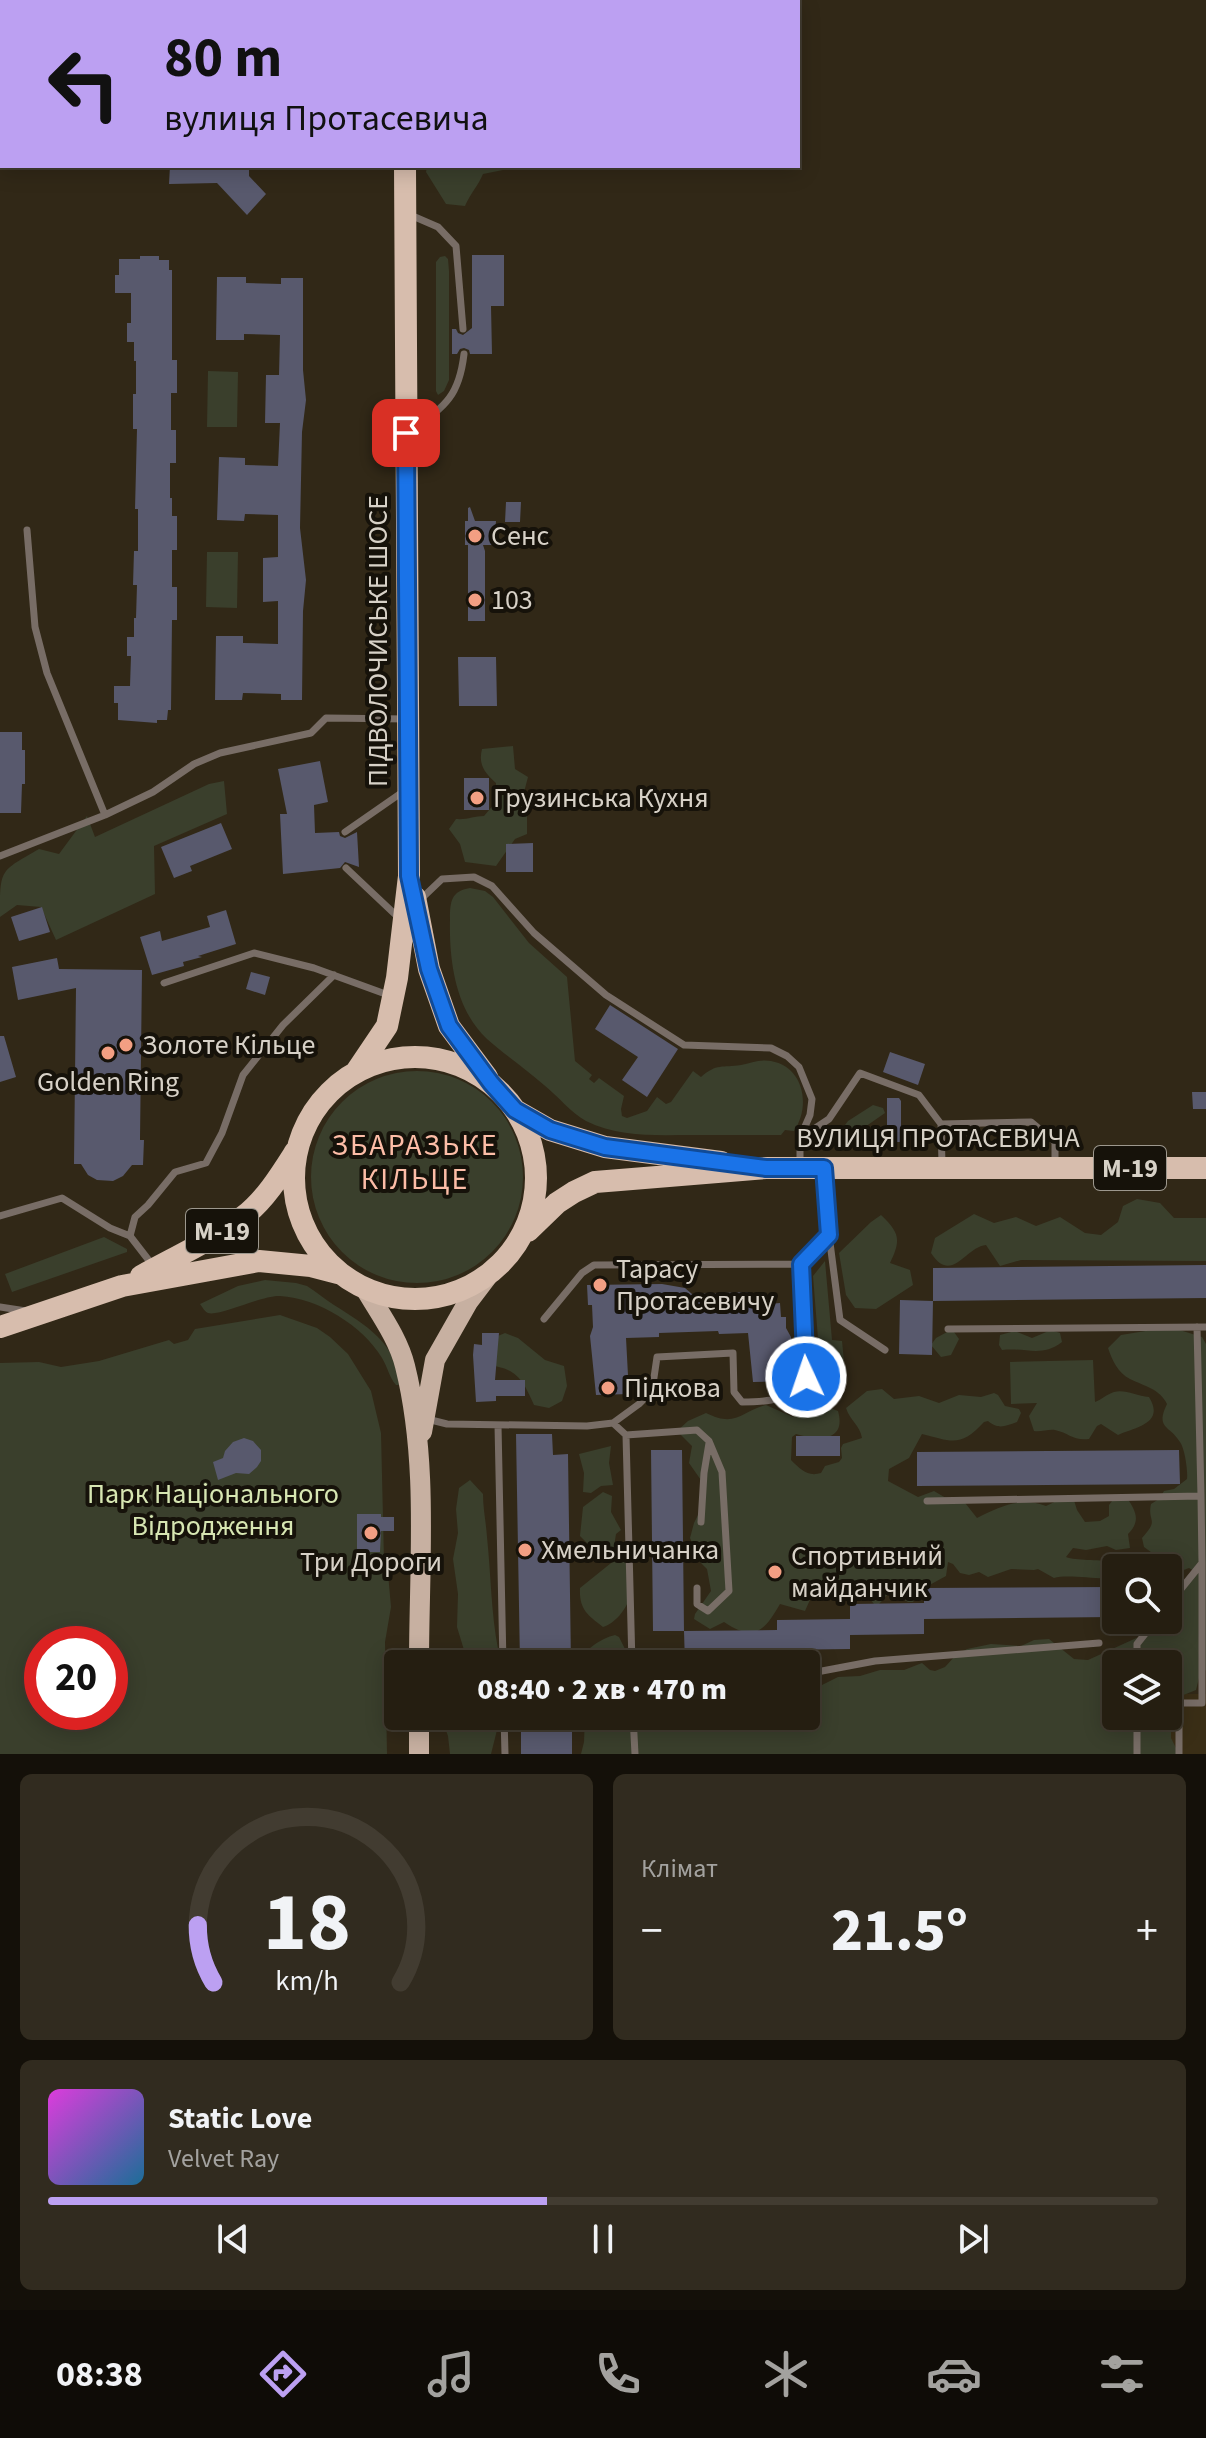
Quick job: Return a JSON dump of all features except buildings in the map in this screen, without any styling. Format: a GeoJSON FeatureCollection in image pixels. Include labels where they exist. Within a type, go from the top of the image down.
{"type":"FeatureCollection","features":[{"type":"Feature","properties":{"kind":"highway","name":"ПІДВОЛОЧИСЬКЕ ШОСЕ"},"geometry":{"type":"LineString","coordinates":[[356,1072],[387,1026],[405,923],[409,876],[405,168]]}},
{"type":"Feature","properties":{"kind":"highway","name":"ПІДВОЛОЧИСЬКЕ ШОСЕ"},"geometry":{"type":"LineString","coordinates":[[409,876],[429,969],[449,1026],[491,1083]]}},
{"type":"Feature","properties":{"kind":"highway","name":"М-19"},"geometry":{"type":"LineString","coordinates":[[122,1286],[217,1235],[247,1214],[278,1179],[320,1103],[336,1086],[356,1072],[389,1060],[425,1057],[460,1065],[491,1083],[515,1110]]}},
{"type":"Feature","properties":{"kind":"highway"},"geometry":{"type":"LineString","coordinates":[[515,1110],[531,1142],[537,1177],[532,1212],[517,1244]]}},
{"type":"Feature","properties":{"kind":"highway","name":"ВУЛИЦЯ ПРОТАСЕВИЧА"},"geometry":{"type":"LineString","coordinates":[[515,1110],[550,1130],[605,1147],[766,1168]]}},
{"type":"Feature","properties":{"kind":"highway"},"geometry":{"type":"LineString","coordinates":[[298,1146],[294,1174],[297,1202],[305,1229],[320,1253],[339,1273]]}},
{"type":"Feature","properties":{"kind":"highway","name":"ВУЛИЦЯ ПРОТАСЕВИЧА"},"geometry":{"type":"LineString","coordinates":[[517,1244],[557,1203],[595,1182],[766,1168],[1206,1168]]}},
{"type":"Feature","properties":{"kind":"highway","name":"М-19"},"geometry":{"type":"LineString","coordinates":[[0,1327],[122,1286],[259,1261],[311,1266],[339,1273],[366,1290],[407,1300],[449,1295],[487,1277],[517,1244]]}},
{"type":"Feature","properties":{"kind":"main road"},"geometry":{"type":"LineString","coordinates":[[419,1448],[435,1360],[468,1302],[487,1277]]}},
{"type":"Feature","properties":{"kind":"main road"},"geometry":{"type":"LineString","coordinates":[[366,1290],[393,1335],[405,1364],[419,1448],[419,1650]]}},
{"type":"Feature","properties":{"kind":"main road"},"geometry":{"type":"LineString","coordinates":[[419,1730],[419,1754]]}},
{"type":"Feature","properties":{"kind":"lane"},"geometry":{"type":"LineString","coordinates":[[405,213],[438,227],[456,246],[463,329]]}},
{"type":"Feature","properties":{"kind":"lane"},"geometry":{"type":"LineString","coordinates":[[406,433],[441,409],[459,386],[464,354]]}},
{"type":"Feature","properties":{"kind":"lane"},"geometry":{"type":"LineString","coordinates":[[27,530],[35,627],[47,673],[105,815]]}},
{"type":"Feature","properties":{"kind":"lane"},"geometry":{"type":"LineString","coordinates":[[0,856],[105,815],[153,792],[194,764],[220,753],[311,733],[326,718],[409,719]]}},
{"type":"Feature","properties":{"kind":"lane"},"geometry":{"type":"LineString","coordinates":[[345,832],[409,787]]}},
{"type":"Feature","properties":{"kind":"lane"},"geometry":{"type":"LineString","coordinates":[[346,868],[405,923]]}},
{"type":"Feature","properties":{"kind":"lane"},"geometry":{"type":"LineString","coordinates":[[416,903],[442,879],[474,877],[492,886],[534,933],[606,995],[684,1045],[771,1048],[787,1056],[799,1067],[812,1099],[810,1115],[800,1138],[801,1168]]}},
{"type":"Feature","properties":{"kind":"lane"},"geometry":{"type":"LineString","coordinates":[[164,983],[254,953],[334,975],[393,997]]}},
{"type":"Feature","properties":{"kind":"lane"},"geometry":{"type":"LineString","coordinates":[[130,1236],[135,1217],[175,1172],[206,1163],[222,1133],[243,1075],[283,1025],[334,975]]}},
{"type":"Feature","properties":{"kind":"lane"},"geometry":{"type":"LineString","coordinates":[[800,1138],[829,1119],[860,1073],[919,1095],[941,1124],[942,1168]]}},
{"type":"Feature","properties":{"kind":"lane"},"geometry":{"type":"LineString","coordinates":[[941,1124],[1031,1122],[1055,1142],[1055,1169]]}},
{"type":"Feature","properties":{"kind":"lane"},"geometry":{"type":"LineString","coordinates":[[824,1168],[840,1320],[885,1350]]}},
{"type":"Feature","properties":{"kind":"lane"},"geometry":{"type":"LineString","coordinates":[[0,1216],[62,1198],[110,1228],[130,1236],[155,1268]]}},
{"type":"Feature","properties":{"kind":"lane"},"geometry":{"type":"LineString","coordinates":[[544,1319],[582,1273],[594,1265],[801,1264],[829,1235]]}},
{"type":"Feature","properties":{"kind":"lane"},"geometry":{"type":"LineString","coordinates":[[424,1418],[447,1424],[587,1426],[613,1423],[652,1391],[657,1357],[733,1353],[734,1392],[742,1402],[781,1398],[798,1390],[806,1377],[801,1264]]}},
{"type":"Feature","properties":{"kind":"lane"},"geometry":{"type":"LineString","coordinates":[[0,1307],[40,1313]]}},
{"type":"Feature","properties":{"kind":"lane"},"geometry":{"type":"LineString","coordinates":[[948,1329],[1202,1327],[1204,1703],[1179,1703],[1179,1754]]}},
{"type":"Feature","properties":{"kind":"lane"},"geometry":{"type":"LineString","coordinates":[[613,1423],[626,1435],[632,1650]]}},
{"type":"Feature","properties":{"kind":"lane"},"geometry":{"type":"LineString","coordinates":[[498,1425],[503,1650]]}},
{"type":"Feature","properties":{"kind":"lane"},"geometry":{"type":"LineString","coordinates":[[626,1435],[697,1430],[709,1441],[722,1472],[729,1591],[708,1611],[697,1604],[697,1588]]}},
{"type":"Feature","properties":{"kind":"lane"},"geometry":{"type":"LineString","coordinates":[[701,1522],[709,1441]]}},
{"type":"Feature","properties":{"kind":"lane"},"geometry":{"type":"LineString","coordinates":[[927,1501],[1201,1496]]}},
{"type":"Feature","properties":{"kind":"lane"},"geometry":{"type":"LineString","coordinates":[[1182,1588],[1202,1563]]}},
{"type":"Feature","properties":{"kind":"lane"},"geometry":{"type":"LineString","coordinates":[[820,1671],[875,1661],[1099,1643]]}},
{"type":"Feature","properties":{"kind":"lane"},"geometry":{"type":"LineString","coordinates":[[504,1730],[505,1754]]}},
{"type":"Feature","properties":{"kind":"lane"},"geometry":{"type":"LineString","coordinates":[[634,1730],[635,1754]]}},
{"type":"Feature","properties":{"kind":"lane"},"geometry":{"type":"LineString","coordinates":[[1137,1730],[1137,1754]]}},
{"type":"Feature","properties":{"kind":"shaded area"},"geometry":{"type":"Polygon","coordinates":[[[1182,1694],[1206,1694],[1206,1754],[1161,1754],[1165,1730],[1182,1730],[1182,1694]]]}},
{"type":"Feature","properties":{"kind":"green space"},"geometry":{"type":"Polygon","coordinates":[[[427,168],[504,168],[483,174],[465,206],[446,204],[426,172],[427,168]]]}},
{"type":"Feature","properties":{"kind":"green space"},"geometry":{"type":"Polygon","coordinates":[[[445,256],[449,271],[449,380],[444,391],[438,395],[436,262],[445,256]]]}},
{"type":"Feature","properties":{"kind":"green space"},"geometry":{"type":"Polygon","coordinates":[[[208,371],[238,372],[237,427],[207,427],[208,371]]]}},
{"type":"Feature","properties":{"kind":"green space"},"geometry":{"type":"Polygon","coordinates":[[[207,552],[238,552],[237,608],[206,607],[207,552]]]}},
{"type":"Feature","properties":{"kind":"green space"},"geometry":{"type":"Polygon","coordinates":[[[513,746],[515,769],[528,777],[523,796],[527,808],[527,834],[515,839],[496,866],[465,862],[460,844],[449,829],[456,819],[484,816],[495,803],[496,783],[483,768],[482,749],[513,746]]]}},
{"type":"Feature","properties":{"kind":"green space"},"geometry":{"type":"Polygon","coordinates":[[[224,781],[227,814],[154,846],[155,894],[56,940],[41,907],[17,905],[0,917],[2,880],[10,867],[39,849],[59,854],[87,816],[95,837],[209,784],[224,781]]]}},
{"type":"Feature","properties":{"kind":"green space"},"geometry":{"type":"Polygon","coordinates":[[[470,888],[485,891],[493,897],[529,943],[567,977],[575,1061],[592,1075],[589,1079],[594,1083],[599,1078],[624,1096],[622,1116],[627,1118],[647,1111],[657,1097],[666,1104],[671,1102],[693,1071],[701,1077],[716,1068],[771,1061],[791,1071],[801,1089],[802,1110],[794,1131],[785,1130],[781,1135],[639,1134],[612,1130],[580,1118],[487,1039],[476,1027],[461,999],[453,967],[450,913],[455,895],[470,888]]]}},
{"type":"Feature","properties":{"kind":"green space","name":"ЗБАРАЗЬКЕ КІЛЬЦЕ"},"geometry":{"type":"Polygon","coordinates":[[[417,1071],[457,1079],[492,1102],[515,1137],[523,1177],[515,1217],[492,1252],[457,1275],[417,1283],[377,1275],[342,1252],[319,1217],[311,1177],[319,1137],[342,1102],[377,1079],[417,1071]]]}},
{"type":"Feature","properties":{"kind":"green space"},"geometry":{"type":"Polygon","coordinates":[[[873,1105],[883,1108],[885,1113],[862,1129],[842,1129],[848,1121],[873,1105]]]}},
{"type":"Feature","properties":{"kind":"green space"},"geometry":{"type":"Polygon","coordinates":[[[1137,1199],[1160,1203],[1174,1218],[1206,1218],[1206,1261],[1021,1260],[1000,1266],[986,1245],[946,1266],[931,1253],[935,1238],[974,1214],[994,1223],[1016,1217],[1036,1226],[1060,1217],[1085,1233],[1101,1235],[1118,1222],[1123,1206],[1137,1199]]]}},
{"type":"Feature","properties":{"kind":"green space"},"geometry":{"type":"Polygon","coordinates":[[[881,1215],[897,1237],[890,1263],[910,1270],[913,1285],[876,1309],[855,1308],[846,1295],[839,1253],[881,1215]]]}},
{"type":"Feature","properties":{"kind":"green space"},"geometry":{"type":"Polygon","coordinates":[[[104,1237],[127,1249],[127,1252],[12,1292],[5,1274],[104,1237]]]}},
{"type":"Feature","properties":{"kind":"green space"},"geometry":{"type":"Polygon","coordinates":[[[825,1261],[832,1340],[842,1341],[846,1382],[822,1389],[813,1276],[825,1261]]]}},
{"type":"Feature","properties":{"kind":"green space"},"geometry":{"type":"Polygon","coordinates":[[[265,1280],[307,1286],[368,1328],[393,1358],[399,1385],[394,1382],[374,1346],[351,1325],[324,1308],[280,1296],[214,1313],[207,1312],[200,1304],[238,1286],[265,1280]]]}},
{"type":"Feature","properties":{"kind":"green space","name":"Парк Національного Відродження"},"geometry":{"type":"Polygon","coordinates":[[[280,1315],[317,1328],[330,1337],[348,1354],[371,1391],[381,1433],[384,1560],[387,1562],[391,1607],[384,1650],[387,1754],[0,1754],[0,1363],[39,1362],[61,1367],[99,1361],[169,1340],[174,1344],[188,1340],[195,1329],[280,1315]]]}},
{"type":"Feature","properties":{"kind":"green space"},"geometry":{"type":"Polygon","coordinates":[[[1170,1327],[1202,1337],[1206,1344],[1206,1670],[1200,1674],[1196,1690],[1182,1696],[1182,1650],[1110,1650],[1144,1634],[1182,1634],[1183,1588],[1196,1572],[1189,1568],[1182,1571],[1182,1554],[1154,1554],[1144,1547],[1142,1538],[1152,1523],[1151,1504],[1164,1491],[1174,1489],[1187,1479],[1186,1460],[1180,1442],[1163,1423],[1167,1404],[1164,1399],[1119,1370],[1108,1348],[1121,1335],[1170,1327]]]}},
{"type":"Feature","properties":{"kind":"green space"},"geometry":{"type":"Polygon","coordinates":[[[1051,1330],[1060,1333],[1062,1342],[1047,1350],[1002,1350],[999,1345],[1000,1335],[1015,1331],[1032,1338],[1051,1330]]]}},
{"type":"Feature","properties":{"kind":"green space"},"geometry":{"type":"Polygon","coordinates":[[[949,1331],[959,1339],[951,1355],[941,1357],[931,1345],[936,1338],[949,1331]]]}},
{"type":"Feature","properties":{"kind":"green space"},"geometry":{"type":"Polygon","coordinates":[[[505,1333],[518,1338],[545,1360],[564,1366],[567,1386],[562,1401],[549,1408],[534,1405],[515,1374],[485,1362],[493,1338],[505,1333]]]}},
{"type":"Feature","properties":{"kind":"green space"},"geometry":{"type":"Polygon","coordinates":[[[1093,1360],[1095,1402],[1118,1391],[1149,1397],[1154,1413],[1147,1423],[1118,1435],[1101,1424],[1089,1439],[1079,1439],[1055,1430],[1034,1431],[1029,1416],[1037,1403],[1011,1404],[1010,1362],[1093,1360]]]}},
{"type":"Feature","properties":{"kind":"green space"},"geometry":{"type":"Polygon","coordinates":[[[882,1389],[894,1399],[919,1396],[939,1403],[959,1395],[981,1397],[994,1393],[1005,1406],[1019,1409],[1021,1413],[1017,1422],[1002,1426],[984,1422],[962,1439],[942,1439],[922,1434],[909,1458],[889,1469],[888,1481],[918,1497],[934,1491],[951,1501],[962,1499],[977,1518],[1011,1504],[1028,1502],[1046,1506],[1069,1495],[1073,1497],[1085,1522],[1100,1521],[1109,1516],[1112,1501],[1127,1498],[1136,1516],[1135,1525],[1128,1534],[1130,1548],[1073,1548],[1066,1557],[1102,1561],[1102,1578],[1054,1578],[1038,1569],[1011,1569],[988,1577],[979,1572],[969,1575],[960,1573],[948,1562],[946,1576],[924,1588],[913,1602],[890,1592],[879,1604],[874,1604],[856,1588],[844,1588],[813,1593],[805,1611],[780,1604],[769,1621],[757,1631],[743,1632],[724,1622],[710,1629],[694,1619],[711,1591],[707,1569],[700,1562],[690,1538],[702,1507],[703,1483],[689,1463],[692,1446],[677,1431],[688,1421],[706,1413],[731,1419],[766,1405],[793,1417],[804,1407],[817,1403],[838,1411],[838,1429],[828,1437],[820,1438],[796,1434],[792,1437],[791,1460],[805,1472],[821,1473],[825,1466],[839,1462],[843,1444],[862,1438],[846,1408],[867,1391],[882,1389]]]}},
{"type":"Feature","properties":{"kind":"green space"},"geometry":{"type":"Polygon","coordinates":[[[611,1446],[609,1463],[613,1485],[601,1486],[591,1493],[583,1492],[584,1473],[579,1454],[611,1446]]]}},
{"type":"Feature","properties":{"kind":"green space"},"geometry":{"type":"Polygon","coordinates":[[[470,1480],[483,1494],[497,1650],[464,1650],[457,1627],[458,1594],[453,1559],[458,1533],[456,1509],[459,1488],[470,1480]]]}},
{"type":"Feature","properties":{"kind":"green space"},"geometry":{"type":"Polygon","coordinates":[[[603,1492],[612,1496],[611,1512],[621,1530],[616,1534],[614,1547],[599,1555],[580,1536],[583,1507],[603,1492]]]}},
{"type":"Feature","properties":{"kind":"green space"},"geometry":{"type":"Polygon","coordinates":[[[621,1555],[633,1580],[630,1597],[616,1619],[603,1627],[585,1611],[580,1588],[621,1555]]]}},
{"type":"Feature","properties":{"kind":"green space"},"geometry":{"type":"Polygon","coordinates":[[[615,1635],[625,1649],[636,1650],[588,1650],[615,1635]]]}},
{"type":"Feature","properties":{"kind":"green space"},"geometry":{"type":"Polygon","coordinates":[[[1049,1639],[1074,1659],[1088,1660],[1102,1654],[1102,1730],[1171,1730],[1171,1738],[1179,1754],[581,1754],[584,1730],[820,1730],[820,1686],[838,1677],[860,1676],[880,1670],[904,1670],[922,1663],[935,1671],[967,1649],[991,1644],[1021,1646],[1034,1640],[1049,1639]]]}},
{"type":"Feature","properties":{"kind":"green space"},"geometry":{"type":"Polygon","coordinates":[[[446,1730],[497,1730],[491,1754],[450,1754],[446,1730]]]}},
{"type":"Feature","properties":{"kind":"place","name":"Сенс"},"geometry":{"type":"Point","coordinates":[475,536]}},
{"type":"Feature","properties":{"kind":"place","name":"103"},"geometry":{"type":"Point","coordinates":[475,600]}},
{"type":"Feature","properties":{"kind":"place","name":"Грузинська Кухня"},"geometry":{"type":"Point","coordinates":[477,798]}},
{"type":"Feature","properties":{"kind":"place","name":"Золоте Кільце"},"geometry":{"type":"Point","coordinates":[126,1045]}},
{"type":"Feature","properties":{"kind":"place","name":"Golden Ring"},"geometry":{"type":"Point","coordinates":[108,1053]}},
{"type":"Feature","properties":{"kind":"place","name":"Тарасу Протасевичу"},"geometry":{"type":"Point","coordinates":[600,1285]}},
{"type":"Feature","properties":{"kind":"place","name":"Підкова"},"geometry":{"type":"Point","coordinates":[608,1388]}},
{"type":"Feature","properties":{"kind":"place","name":"Три Дороги"},"geometry":{"type":"Point","coordinates":[371,1533]}},
{"type":"Feature","properties":{"kind":"place","name":"Хмельничанка"},"geometry":{"type":"Point","coordinates":[525,1550]}},
{"type":"Feature","properties":{"kind":"place","name":"Спортивний майданчик"},"geometry":{"type":"Point","coordinates":[775,1572]}},
{"type":"Feature","properties":{"kind":"district","name":"ЗБАРАЗЬКЕ КІЛЬЦЕ"},"geometry":{"type":"Point","coordinates":[415,1162]}},
{"type":"Feature","properties":{"kind":"route"},"geometry":{"type":"LineString","coordinates":[[406,433],[409,876],[429,969],[449,1026],[515,1110],[550,1130],[605,1147],[766,1168],[824,1168],[829,1235],[801,1264],[806,1377]]}}]}
